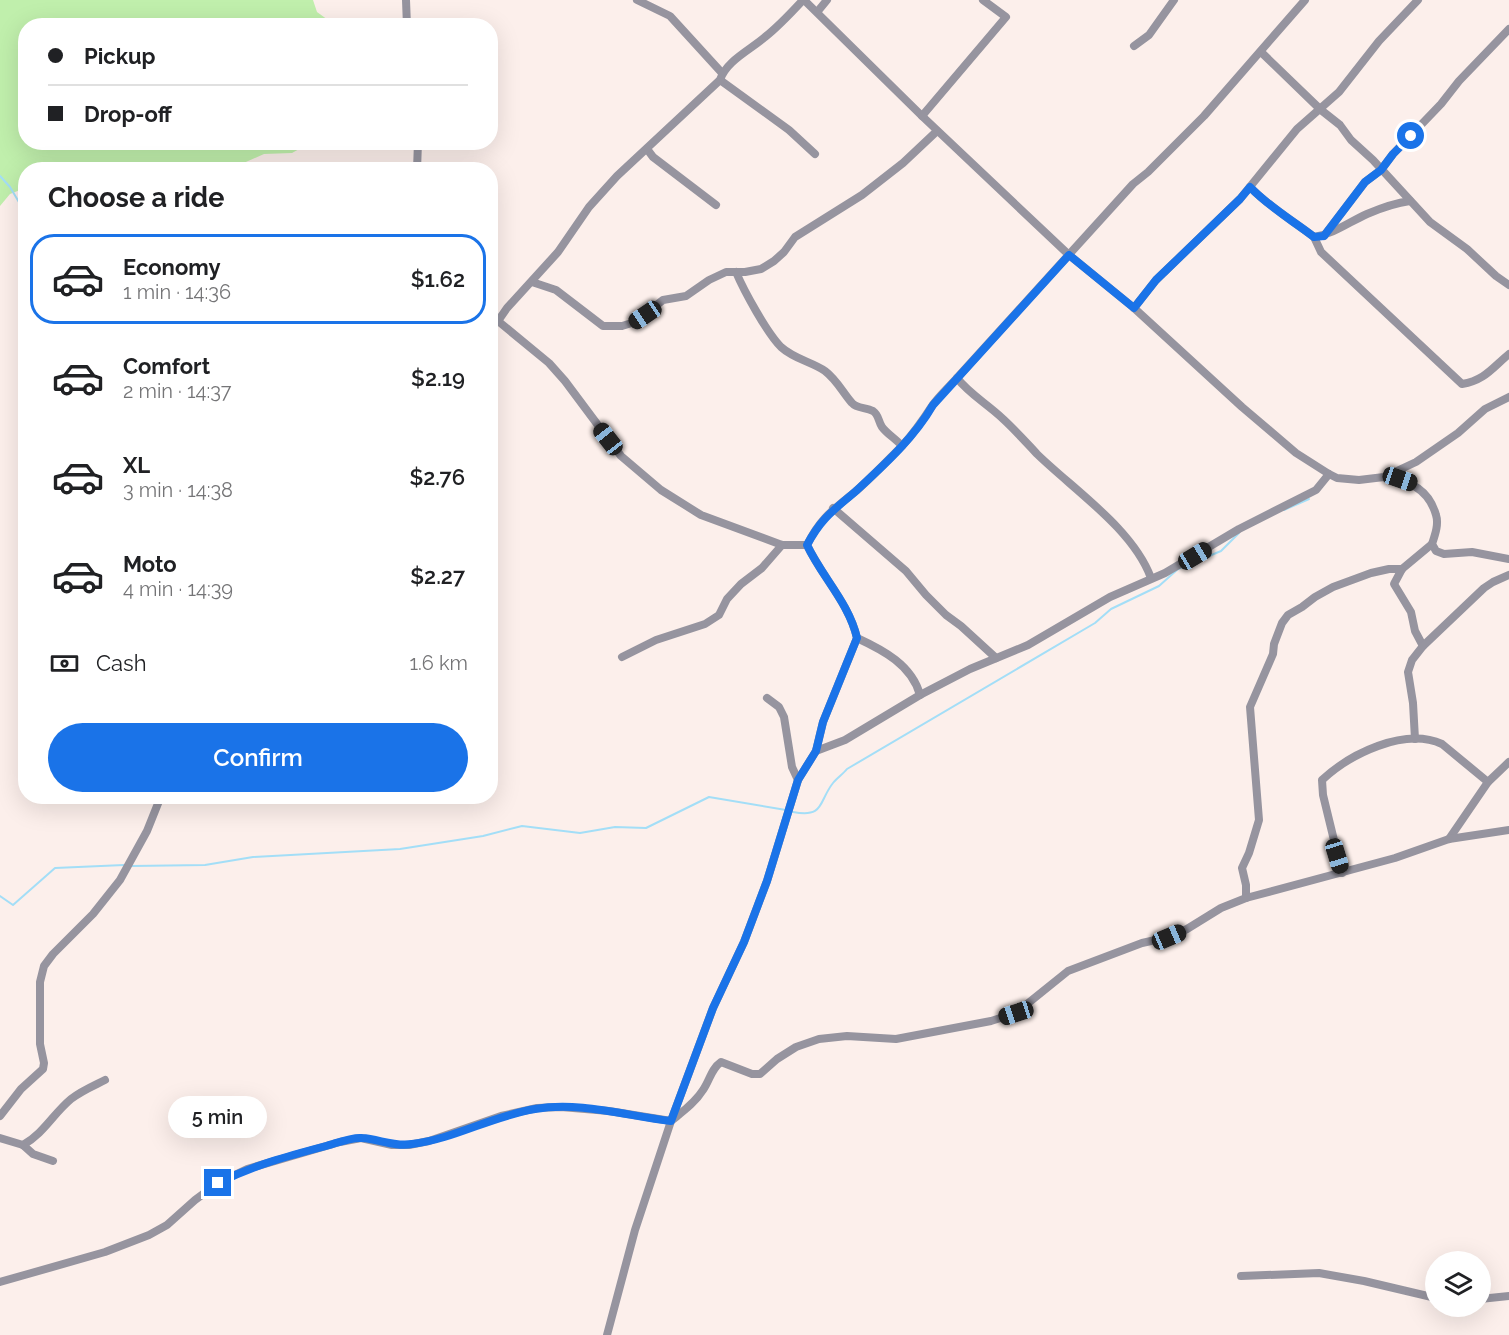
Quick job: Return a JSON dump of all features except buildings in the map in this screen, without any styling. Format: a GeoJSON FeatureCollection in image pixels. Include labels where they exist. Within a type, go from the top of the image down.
{"type":"FeatureCollection","features":[{"type":"Feature","properties":{"kind":"street"},"geometry":{"type":"LineString","coordinates":[[406,0],[407,18]]}},
{"type":"Feature","properties":{"kind":"street"},"geometry":{"type":"LineString","coordinates":[[637,0],[670,16],[721,77],[789,130],[815,154]]}},
{"type":"Feature","properties":{"kind":"street"},"geometry":{"type":"LineString","coordinates":[[498,319],[558,252],[590,207],[617,176],[721,77],[737,58],[764,38],[804,0],[818,11],[868,65],[922,117],[1069,255],[1134,308],[1296,453],[1337,478],[1400,479],[1414,484],[1426,496],[1437,515],[1437,527],[1432,543],[1402,569],[1394,584],[1411,612],[1423,646]]}},
{"type":"Feature","properties":{"kind":"street"},"geometry":{"type":"LineString","coordinates":[[818,11],[827,0]]}},
{"type":"Feature","properties":{"kind":"street"},"geometry":{"type":"LineString","coordinates":[[922,117],[1006,17],[983,0]]}},
{"type":"Feature","properties":{"kind":"street"},"geometry":{"type":"LineString","coordinates":[[1134,46],[1149,35],[1174,0]]}},
{"type":"Feature","properties":{"kind":"street"},"geometry":{"type":"LineString","coordinates":[[807,545],[820,522],[902,446],[957,378],[1133,184],[1204,116],[1305,0]]}},
{"type":"Feature","properties":{"kind":"street"},"geometry":{"type":"LineString","coordinates":[[1134,308],[1156,280],[1240,199],[1298,129],[1339,92],[1380,41],[1418,0]]}},
{"type":"Feature","properties":{"kind":"street"},"geometry":{"type":"LineString","coordinates":[[1324,236],[1365,182],[1381,170],[1459,81],[1509,29]]}},
{"type":"Feature","properties":{"kind":"street"},"geometry":{"type":"LineString","coordinates":[[1261,52],[1321,110],[1340,125],[1351,140],[1430,222],[1473,253],[1496,276],[1509,285]]}},
{"type":"Feature","properties":{"kind":"street"},"geometry":{"type":"LineString","coordinates":[[532,282],[555,290],[603,326],[622,326],[635,322],[663,300],[686,296],[709,280],[726,272],[761,269],[774,261],[795,237],[862,195],[903,163],[938,131]]}},
{"type":"Feature","properties":{"kind":"street"},"geometry":{"type":"LineString","coordinates":[[647,149],[653,157],[716,205]]}},
{"type":"Feature","properties":{"kind":"street"},"geometry":{"type":"LineString","coordinates":[[1250,187],[1273,208],[1284,213],[1314,237],[1322,252],[1462,384],[1476,382],[1492,371],[1509,354]]}},
{"type":"Feature","properties":{"kind":"street"},"geometry":{"type":"LineString","coordinates":[[1314,237],[1324,236],[1368,214],[1410,201]]}},
{"type":"Feature","properties":{"kind":"street"},"geometry":{"type":"LineString","coordinates":[[736,272],[742,287],[782,348],[804,362],[825,371],[847,395],[851,403],[856,407],[870,409],[877,414],[883,428],[902,446]]}},
{"type":"Feature","properties":{"kind":"street"},"geometry":{"type":"LineString","coordinates":[[498,327],[549,363],[621,456],[662,490],[701,515],[782,545],[807,545]]}},
{"type":"Feature","properties":{"kind":"street"},"geometry":{"type":"LineString","coordinates":[[957,378],[965,389],[1002,418],[1036,453],[1117,527],[1147,565],[1152,578]]}},
{"type":"Feature","properties":{"kind":"street"},"geometry":{"type":"LineString","coordinates":[[1384,477],[1416,462],[1458,433],[1485,409],[1509,397]]}},
{"type":"Feature","properties":{"kind":"street"},"geometry":{"type":"LineString","coordinates":[[816,751],[826,749],[861,731],[920,695],[970,669],[1028,645],[1110,597],[1165,573],[1239,529],[1316,490],[1329,474]]}},
{"type":"Feature","properties":{"kind":"street"},"geometry":{"type":"LineString","coordinates":[[833,508],[906,571],[946,615],[996,658]]}},
{"type":"Feature","properties":{"kind":"street"},"geometry":{"type":"LineString","coordinates":[[1432,543],[1436,551],[1444,554],[1472,552],[1509,559]]}},
{"type":"Feature","properties":{"kind":"street"},"geometry":{"type":"LineString","coordinates":[[622,657],[656,640],[705,624],[719,615],[734,591],[762,568],[782,545]]}},
{"type":"Feature","properties":{"kind":"street"},"geometry":{"type":"LineString","coordinates":[[607,1335],[635,1230],[671,1121],[713,1008],[744,942],[767,881],[798,780],[816,751],[823,722],[857,638],[846,609],[807,545]]}},
{"type":"Feature","properties":{"kind":"street"},"geometry":{"type":"LineString","coordinates":[[1246,898],[1242,868],[1259,820],[1250,708],[1273,654],[1274,644],[1282,623],[1288,615],[1334,587],[1371,573],[1402,569]]}},
{"type":"Feature","properties":{"kind":"street"},"geometry":{"type":"LineString","coordinates":[[1415,739],[1408,672],[1412,660],[1423,646],[1484,588],[1509,575]]}},
{"type":"Feature","properties":{"kind":"street"},"geometry":{"type":"LineString","coordinates":[[857,638],[880,649],[898,662],[912,675],[920,695]]}},
{"type":"Feature","properties":{"kind":"street"},"geometry":{"type":"LineString","coordinates":[[767,698],[779,707],[784,717],[792,767],[798,780]]}},
{"type":"Feature","properties":{"kind":"street"},"geometry":{"type":"LineString","coordinates":[[1342,873],[1323,795],[1322,780],[1371,747],[1415,739],[1436,741],[1488,782]]}},
{"type":"Feature","properties":{"kind":"street"},"geometry":{"type":"LineString","coordinates":[[1449,839],[1488,782],[1509,762]]}},
{"type":"Feature","properties":{"kind":"street"},"geometry":{"type":"LineString","coordinates":[[0,1116],[21,1089],[43,1069],[40,1044],[40,982],[44,966],[52,954],[93,914],[120,880],[147,831],[158,804]]}},
{"type":"Feature","properties":{"kind":"street"},"geometry":{"type":"LineString","coordinates":[[0,1282],[105,1252],[149,1235],[167,1225],[218,1183],[247,1169],[340,1142],[361,1138],[392,1145],[409,1145],[429,1141],[501,1116],[537,1108],[561,1107],[609,1111],[671,1121],[690,1106],[703,1091],[714,1067],[722,1062],[752,1074],[760,1074],[777,1059],[796,1047],[819,1039],[847,1036],[896,1039],[991,1021],[1016,1013],[1068,971],[1142,943],[1187,930],[1221,908],[1246,898],[1395,858],[1449,839],[1509,830]]}},
{"type":"Feature","properties":{"kind":"street"},"geometry":{"type":"LineString","coordinates":[[23,1144],[37,1137],[51,1119],[72,1099],[105,1080]]}},
{"type":"Feature","properties":{"kind":"street"},"geometry":{"type":"LineString","coordinates":[[0,1138],[23,1144],[33,1154],[53,1161]]}},
{"type":"Feature","properties":{"kind":"street"},"geometry":{"type":"LineString","coordinates":[[1241,1276],[1319,1273],[1425,1295]]}},
{"type":"Feature","properties":{"kind":"street"},"geometry":{"type":"LineString","coordinates":[[1491,1298],[1509,1296]]}},
{"type":"Feature","properties":{"kind":"green space"},"geometry":{"type":"Polygon","coordinates":[[[0,0],[313,0],[317,12],[325,18],[18,18],[18,150],[297,150],[292,153],[264,154],[246,162],[18,162],[18,191],[10,194],[0,206],[0,0]]]}},
{"type":"Feature","properties":{"kind":"waterway"},"geometry":{"type":"LineString","coordinates":[[0,176],[18,200]]}},
{"type":"Feature","properties":{"kind":"waterway"},"geometry":{"type":"LineString","coordinates":[[1284,510],[1309,499]]}},
{"type":"Feature","properties":{"kind":"waterway"},"geometry":{"type":"LineString","coordinates":[[793,812],[811,813],[816,810],[833,783],[847,769],[1095,623],[1111,609],[1159,586],[1178,569],[1221,551],[1239,533]]}},
{"type":"Feature","properties":{"kind":"waterway"},"geometry":{"type":"LineString","coordinates":[[132,866],[205,865],[253,857],[400,849],[483,836],[522,826],[580,833],[615,827],[646,828],[709,797],[786,810]]}},
{"type":"Feature","properties":{"kind":"waterway"},"geometry":{"type":"LineString","coordinates":[[0,896],[13,905],[55,868],[124,865]]}},
{"type":"Feature","properties":{"kind":"route"},"geometry":{"type":"LineString","coordinates":[[218,1183],[247,1169],[340,1142],[361,1138],[392,1145],[409,1145],[429,1141],[501,1116],[537,1108],[561,1107],[609,1111],[671,1121],[713,1008],[744,942],[767,881],[798,780],[816,751],[823,722],[857,638],[846,609],[807,545],[820,522],[902,446],[923,422],[933,405],[1069,255],[1134,308],[1156,280],[1197,242],[1250,187],[1273,208],[1284,213],[1314,237],[1324,236],[1350,199],[1365,182],[1381,170],[1411,136]]}}]}
